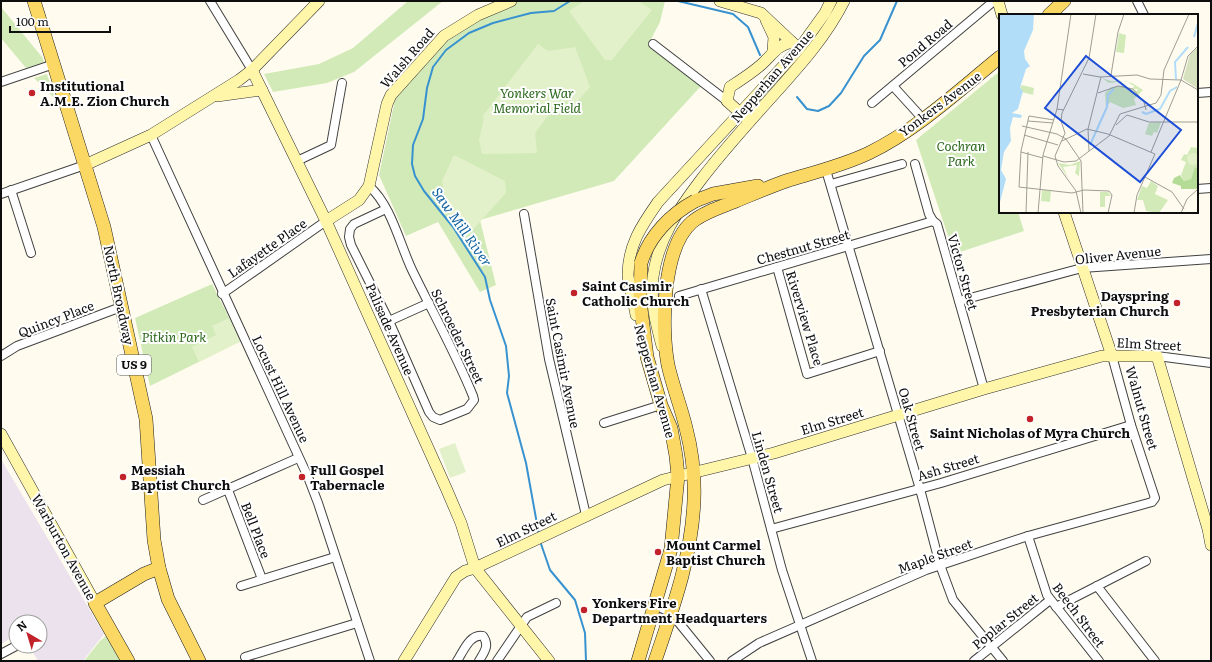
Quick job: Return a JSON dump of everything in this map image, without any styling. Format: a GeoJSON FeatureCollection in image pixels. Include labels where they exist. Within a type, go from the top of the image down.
{"type":"FeatureCollection","features":[{"type":"Feature","properties":{"kind":"main road","name":"North Broadway"},"geometry":{"type":"LineString","coordinates":[[34,1],[104,227],[146,419],[154,540],[159,568],[168,599],[199,661]]}},
{"type":"Feature","properties":{"kind":"main road"},"geometry":{"type":"LineString","coordinates":[[1049,14],[1064,1]]}},
{"type":"Feature","properties":{"kind":"main road","name":"Yonkers Avenue"},"geometry":{"type":"LineString","coordinates":[[668,364],[666,305],[670,266],[674,249],[683,232],[693,221],[707,212],[788,181],[826,170],[869,153],[910,130],[999,58]]}},
{"type":"Feature","properties":{"kind":"main road","name":"Yonkers Avenue"},"geometry":{"type":"LineString","coordinates":[[647,357],[640,301],[641,263],[653,238],[666,222],[676,213],[695,201],[713,194],[788,181]]}},
{"type":"Feature","properties":{"kind":"main road","name":"Nepperhan Avenue"},"geometry":{"type":"LineString","coordinates":[[638,661],[656,605],[671,549],[678,476],[676,456],[670,428],[661,405],[647,357]]}},
{"type":"Feature","properties":{"kind":"main road","name":"Nepperhan Avenue"},"geometry":{"type":"LineString","coordinates":[[655,661],[683,578],[690,544],[694,500],[694,473],[686,428],[668,364]]}},
{"type":"Feature","properties":{"kind":"main road"},"geometry":{"type":"LineString","coordinates":[[95,603],[144,574],[159,568]]}},
{"type":"Feature","properties":{"kind":"main road","name":"Warburton Avenue"},"geometry":{"type":"LineString","coordinates":[[95,603],[128,661]]}},
{"type":"Feature","properties":{"kind":"street","name":"Palisade Avenue"},"geometry":{"type":"LineString","coordinates":[[210,1],[252,70],[326,221],[446,488],[461,523],[475,568]]}},
{"type":"Feature","properties":{"kind":"street"},"geometry":{"type":"LineString","coordinates":[[1,194],[85,165],[151,135],[214,97],[252,70],[319,1]]}},
{"type":"Feature","properties":{"kind":"street","name":"Walsh Road"},"geometry":{"type":"LineString","coordinates":[[326,221],[359,200],[369,186],[387,104],[391,96],[444,36],[478,15],[511,1]]}},
{"type":"Feature","properties":{"kind":"street"},"geometry":{"type":"LineString","coordinates":[[720,1],[752,9],[761,13],[800,49]]}},
{"type":"Feature","properties":{"kind":"street","name":"Nepperhan Avenue"},"geometry":{"type":"LineString","coordinates":[[668,364],[658,331],[653,304],[653,278],[664,236],[687,198],[724,150],[750,121],[825,13],[831,1]]}},
{"type":"Feature","properties":{"kind":"street","name":"Nepperhan Avenue"},"geometry":{"type":"LineString","coordinates":[[647,357],[628,276],[630,255],[640,228],[658,202],[740,113],[800,49],[828,27],[844,1]]}},
{"type":"Feature","properties":{"kind":"street","name":"Pond Road"},"geometry":{"type":"LineString","coordinates":[[872,103],[994,1]]}},
{"type":"Feature","properties":{"kind":"street"},"geometry":{"type":"LineString","coordinates":[[998,1],[1002,14]]}},
{"type":"Feature","properties":{"kind":"street"},"geometry":{"type":"LineString","coordinates":[[1137,1],[1144,14]]}},
{"type":"Feature","properties":{"kind":"street"},"geometry":{"type":"LineString","coordinates":[[761,13],[770,26],[774,37],[773,51]]}},
{"type":"Feature","properties":{"kind":"street"},"geometry":{"type":"LineString","coordinates":[[713,90],[725,90],[730,87],[763,64],[773,51],[784,43],[800,49]]}},
{"type":"Feature","properties":{"kind":"street"},"geometry":{"type":"LineString","coordinates":[[653,44],[727,101],[750,121]]}},
{"type":"Feature","properties":{"kind":"street"},"geometry":{"type":"LineString","coordinates":[[1,82],[54,64]]}},
{"type":"Feature","properties":{"kind":"street"},"geometry":{"type":"LineString","coordinates":[[297,161],[331,145],[342,83]]}},
{"type":"Feature","properties":{"kind":"street"},"geometry":{"type":"LineString","coordinates":[[893,86],[923,119]]}},
{"type":"Feature","properties":{"kind":"street"},"geometry":{"type":"LineString","coordinates":[[727,101],[730,87]]}},
{"type":"Feature","properties":{"kind":"street"},"geometry":{"type":"LineString","coordinates":[[214,97],[262,90]]}},
{"type":"Feature","properties":{"kind":"street"},"geometry":{"type":"LineString","coordinates":[[1198,93],[1211,92]]}},
{"type":"Feature","properties":{"kind":"street","name":"Locust Hill Avenue"},"geometry":{"type":"LineString","coordinates":[[151,135],[222,294],[268,389],[318,503],[370,661]]}},
{"type":"Feature","properties":{"kind":"street"},"geometry":{"type":"LineString","coordinates":[[831,184],[902,164]]}},
{"type":"Feature","properties":{"kind":"street","name":"Victor Street"},"geometry":{"type":"LineString","coordinates":[[915,164],[929,214],[933,221],[937,224],[984,389]]}},
{"type":"Feature","properties":{"kind":"street","name":"Oak Street"},"geometry":{"type":"LineString","coordinates":[[826,170],[920,488],[940,565],[953,600],[1003,661]]}},
{"type":"Feature","properties":{"kind":"street","name":"Schroeder Street"},"geometry":{"type":"LineString","coordinates":[[369,186],[378,195],[386,209],[412,271],[429,303],[473,396],[474,400],[472,405],[447,418],[436,419],[429,412],[389,321],[351,245],[350,230],[354,224],[386,209]]}},
{"type":"Feature","properties":{"kind":"street"},"geometry":{"type":"LineString","coordinates":[[1198,189],[1211,188]]}},
{"type":"Feature","properties":{"kind":"street"},"geometry":{"type":"LineString","coordinates":[[11,190],[31,253]]}},
{"type":"Feature","properties":{"kind":"street","name":"Walnut Street"},"geometry":{"type":"LineString","coordinates":[[1064,213],[1112,356],[1131,425],[1155,498]]}},
{"type":"Feature","properties":{"kind":"street","name":"Saint Casimir Avenue"},"geometry":{"type":"LineString","coordinates":[[524,214],[549,359],[586,515]]}},
{"type":"Feature","properties":{"kind":"street","name":"Lafayette Place"},"geometry":{"type":"LineString","coordinates":[[222,294],[326,221]]}},
{"type":"Feature","properties":{"kind":"street","name":"Chestnut Street"},"geometry":{"type":"LineString","coordinates":[[679,296],[933,221]]}},
{"type":"Feature","properties":{"kind":"street","name":"Oliver Avenue"},"geometry":{"type":"LineString","coordinates":[[959,301],[1082,268],[1211,259]]}},
{"type":"Feature","properties":{"kind":"street","name":"Riverview Place"},"geometry":{"type":"LineString","coordinates":[[777,267],[807,374],[880,352]]}},
{"type":"Feature","properties":{"kind":"street","name":"Linden Street"},"geometry":{"type":"LineString","coordinates":[[702,289],[799,625],[812,661]]}},
{"type":"Feature","properties":{"kind":"street"},"geometry":{"type":"LineString","coordinates":[[389,321],[429,303]]}},
{"type":"Feature","properties":{"kind":"street","name":"Quincy Place"},"geometry":{"type":"LineString","coordinates":[[1,356],[17,346],[121,307]]}},
{"type":"Feature","properties":{"kind":"street","name":"Elm Street"},"geometry":{"type":"LineString","coordinates":[[475,568],[660,481],[752,458],[984,389],[1102,356],[1157,356],[1211,363]]}},
{"type":"Feature","properties":{"kind":"street"},"geometry":{"type":"LineString","coordinates":[[1157,356],[1206,522],[1211,545]]}},
{"type":"Feature","properties":{"kind":"street"},"geometry":{"type":"LineString","coordinates":[[604,423],[661,405]]}},
{"type":"Feature","properties":{"kind":"street","name":"Ash Street"},"geometry":{"type":"LineString","coordinates":[[771,529],[920,488],[1131,425]]}},
{"type":"Feature","properties":{"kind":"street","name":"Warburton Avenue"},"geometry":{"type":"LineString","coordinates":[[1,434],[95,603]]}},
{"type":"Feature","properties":{"kind":"street"},"geometry":{"type":"LineString","coordinates":[[203,500],[298,458]]}},
{"type":"Feature","properties":{"kind":"street","name":"Bell Place"},"geometry":{"type":"LineString","coordinates":[[228,490],[262,578]]}},
{"type":"Feature","properties":{"kind":"street","name":"Maple Street"},"geometry":{"type":"LineString","coordinates":[[732,661],[759,643],[940,565],[1028,536],[1152,502],[1155,498]]}},
{"type":"Feature","properties":{"kind":"street","name":"Beech Street"},"geometry":{"type":"LineString","coordinates":[[1028,536],[1043,587],[1050,600],[1099,661]]}},
{"type":"Feature","properties":{"kind":"street"},"geometry":{"type":"LineString","coordinates":[[241,586],[262,578],[335,557]]}},
{"type":"Feature","properties":{"kind":"street","name":"Poplar Street"},"geometry":{"type":"LineString","coordinates":[[1056,607],[1146,562]]}},
{"type":"Feature","properties":{"kind":"street"},"geometry":{"type":"LineString","coordinates":[[404,661],[456,578],[465,571],[475,568],[549,661]]}},
{"type":"Feature","properties":{"kind":"street"},"geometry":{"type":"LineString","coordinates":[[1097,586],[1155,661]]}},
{"type":"Feature","properties":{"kind":"street","name":"Poplar Street"},"geometry":{"type":"LineString","coordinates":[[974,661],[1050,600]]}},
{"type":"Feature","properties":{"kind":"street"},"geometry":{"type":"LineString","coordinates":[[497,661],[527,617],[556,603]]}},
{"type":"Feature","properties":{"kind":"street"},"geometry":{"type":"LineString","coordinates":[[656,605],[671,613],[710,661]]}},
{"type":"Feature","properties":{"kind":"street"},"geometry":{"type":"LineString","coordinates":[[245,657],[357,623]]}},
{"type":"Feature","properties":{"kind":"street"},"geometry":{"type":"LineString","coordinates":[[456,661],[469,642],[478,635],[483,636],[487,643],[486,649],[479,661]]}},
{"type":"Feature","properties":{"kind":"shaded area"},"geometry":{"type":"Polygon","coordinates":[[[1,459],[104,634],[83,661],[38,661],[34,654],[48,654],[48,614],[8,614],[8,640],[1,644],[1,459]]]}},
{"type":"Feature","properties":{"kind":"green space"},"geometry":{"type":"Polygon","coordinates":[[[408,1],[443,1],[354,72],[327,83],[273,92],[264,74],[319,64],[353,48],[408,1]]]}},
{"type":"Feature","properties":{"kind":"green space","name":"Yonkers War Memorial Field"},"geometry":{"type":"Polygon","coordinates":[[[519,1],[665,1],[660,22],[649,43],[701,86],[614,181],[480,220],[496,285],[480,292],[438,222],[406,236],[379,175],[396,95],[445,37],[485,14],[519,1]]]}},
{"type":"Feature","properties":{"kind":"green space"},"geometry":{"type":"Polygon","coordinates":[[[584,1],[638,1],[652,10],[612,60],[605,60],[569,11],[584,1]]]}},
{"type":"Feature","properties":{"kind":"green space"},"geometry":{"type":"Polygon","coordinates":[[[1,7],[42,57],[44,62],[26,68],[1,38],[1,7]]]}},
{"type":"Feature","properties":{"kind":"green space"},"geometry":{"type":"Polygon","coordinates":[[[538,44],[548,51],[575,47],[590,87],[577,102],[559,101],[535,133],[537,153],[482,154],[479,140],[484,118],[482,117],[538,44]]]}},
{"type":"Feature","properties":{"kind":"green space","name":"Cochran Park"},"geometry":{"type":"Polygon","coordinates":[[[999,72],[999,213],[1018,213],[1024,231],[954,254],[916,140],[999,72]]]}},
{"type":"Feature","properties":{"kind":"green space"},"geometry":{"type":"Polygon","coordinates":[[[47,74],[54,96],[55,99],[34,78],[47,74]]]}},
{"type":"Feature","properties":{"kind":"green space"},"geometry":{"type":"Polygon","coordinates":[[[454,155],[505,181],[506,193],[467,236],[449,212],[442,181],[454,155]]]}},
{"type":"Feature","properties":{"kind":"green space","name":"Pitkin Park"},"geometry":{"type":"Polygon","coordinates":[[[212,284],[241,341],[150,386],[135,318],[212,284]]]}},
{"type":"Feature","properties":{"kind":"green space"},"geometry":{"type":"Polygon","coordinates":[[[229,318],[241,341],[199,362],[192,347],[216,335],[212,326],[229,318]]]}},
{"type":"Feature","properties":{"kind":"green space"},"geometry":{"type":"Polygon","coordinates":[[[455,443],[466,472],[450,478],[439,449],[455,443]]]}},
{"type":"Feature","properties":{"kind":"green space"},"geometry":{"type":"Polygon","coordinates":[[[106,636],[120,661],[84,661],[100,641],[106,636]]]}},
{"type":"Feature","properties":{"kind":"waterway","name":"Saw Mill River"},"geometry":{"type":"LineString","coordinates":[[539,535],[526,463],[507,393],[509,376],[506,346],[490,300],[485,277],[453,227],[424,191],[415,176],[412,164],[413,145],[423,119],[427,88],[433,67],[446,50],[469,33],[493,23],[531,13],[554,11],[570,1]]}},
{"type":"Feature","properties":{"kind":"waterway","name":"Saw Mill River"},"geometry":{"type":"LineString","coordinates":[[678,1],[733,14],[748,27],[760,55]]}},
{"type":"Feature","properties":{"kind":"waterway","name":"Saw Mill River"},"geometry":{"type":"LineString","coordinates":[[797,97],[807,109],[818,111],[829,106],[841,93],[864,56],[880,40],[897,1]]}},
{"type":"Feature","properties":{"kind":"waterway","name":"Saw Mill River"},"geometry":{"type":"LineString","coordinates":[[540,541],[550,570],[575,600],[585,633],[586,661]]}},
{"type":"Feature","properties":{"kind":"place","name":"Institutional A.M.E. Zion Church"},"geometry":{"type":"Point","coordinates":[32,93]}},
{"type":"Feature","properties":{"kind":"place","name":"Saint Casimir Catholic Church"},"geometry":{"type":"Point","coordinates":[574,293]}},
{"type":"Feature","properties":{"kind":"place","name":"Dayspring Presbyterian Church"},"geometry":{"type":"Point","coordinates":[1177,303]}},
{"type":"Feature","properties":{"kind":"place","name":"Saint Nicholas of Myra Church"},"geometry":{"type":"Point","coordinates":[1030,419]}},
{"type":"Feature","properties":{"kind":"place","name":"Messiah Baptist Church"},"geometry":{"type":"Point","coordinates":[123,477]}},
{"type":"Feature","properties":{"kind":"place","name":"Full Gospel Tabernacle"},"geometry":{"type":"Point","coordinates":[302,477]}},
{"type":"Feature","properties":{"kind":"place","name":"Mount Carmel Baptist Church"},"geometry":{"type":"Point","coordinates":[658,552]}},
{"type":"Feature","properties":{"kind":"place","name":"Yonkers Fire Department Headquarters"},"geometry":{"type":"Point","coordinates":[584,610]}}]}
